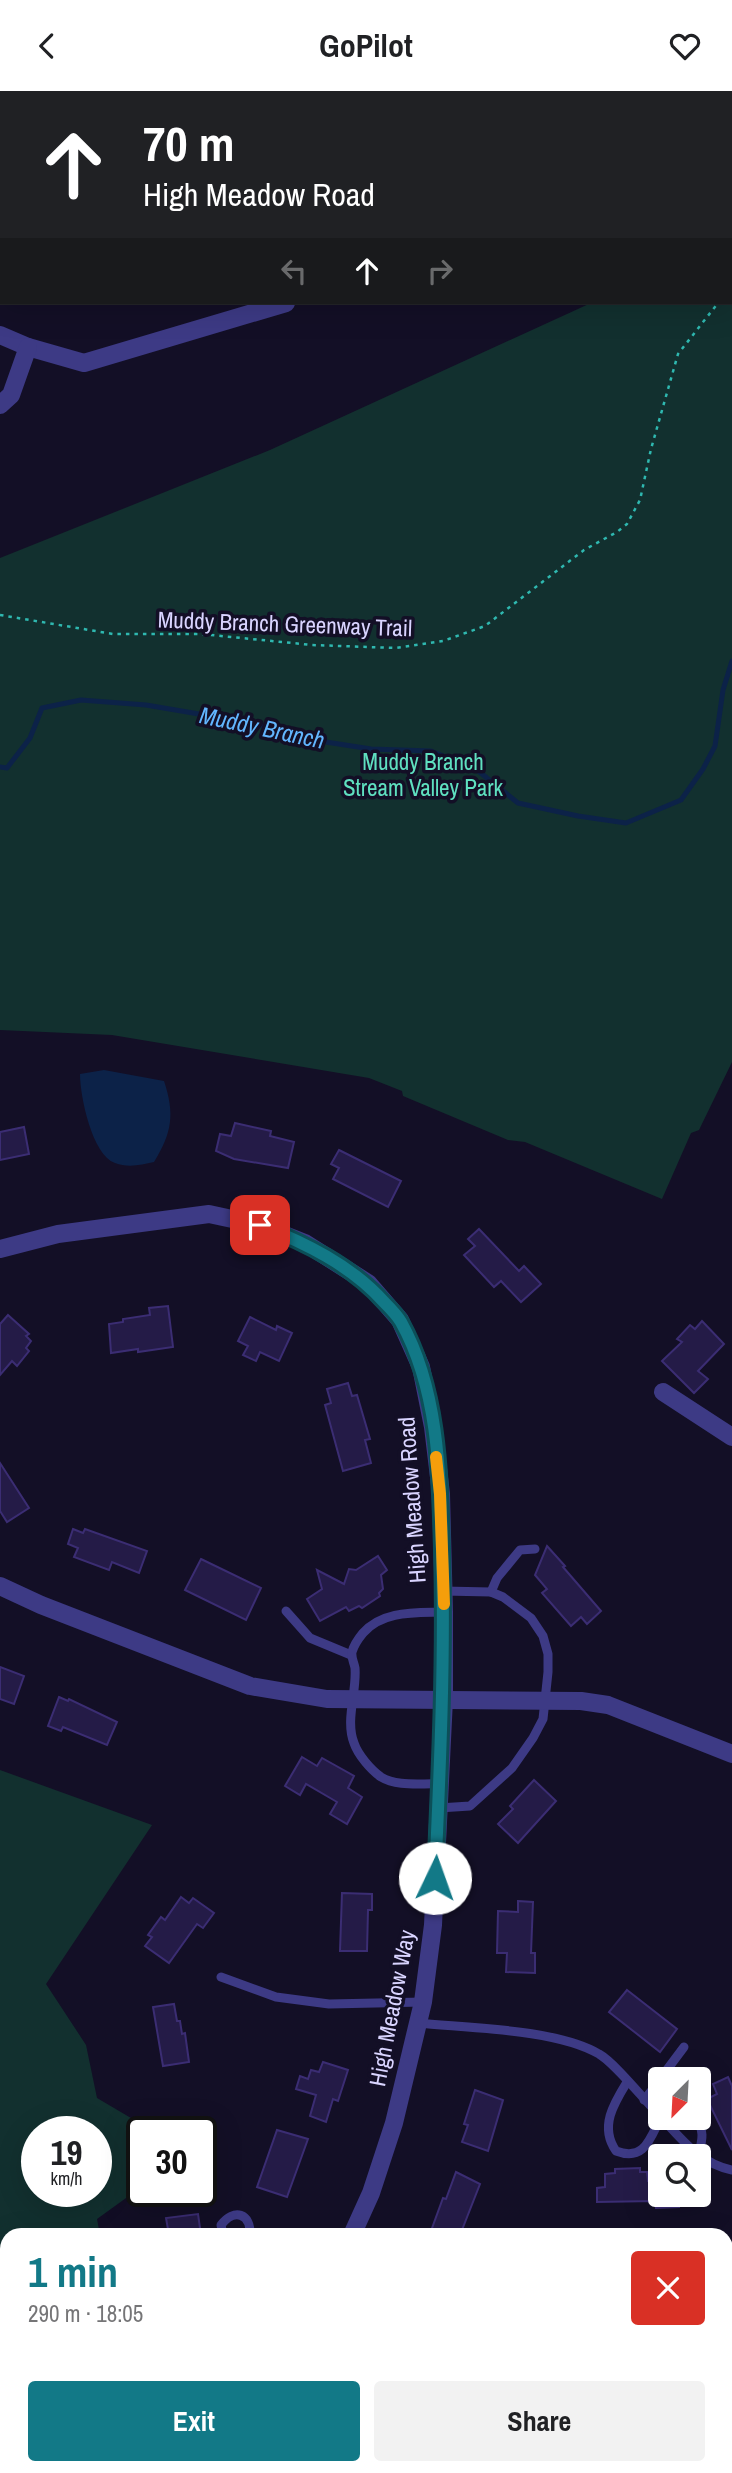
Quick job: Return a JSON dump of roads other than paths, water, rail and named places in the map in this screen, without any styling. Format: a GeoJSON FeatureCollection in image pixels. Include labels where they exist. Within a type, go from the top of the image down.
{"type":"FeatureCollection","features":[{"type":"Feature","properties":{"kind":"street"},"geometry":{"type":"LineString","coordinates":[[0,335],[28,347],[84,363],[279,305]]}},
{"type":"Feature","properties":{"kind":"street"},"geometry":{"type":"LineString","coordinates":[[0,405],[11,395],[28,347]]}},
{"type":"Feature","properties":{"kind":"street","name":"High Meadow Road"},"geometry":{"type":"LineString","coordinates":[[0,1249],[58,1234],[209,1215],[260,1225],[305,1243],[368,1283],[400,1320],[421,1367],[433,1427],[440,1494],[444,1699]]}},
{"type":"Feature","properties":{"kind":"street"},"geometry":{"type":"LineString","coordinates":[[663,1392],[732,1437]]}},
{"type":"Feature","properties":{"kind":"street"},"geometry":{"type":"LineString","coordinates":[[0,1586],[41,1605],[250,1686],[327,1699],[581,1701],[608,1705],[732,1754]]}},
{"type":"Feature","properties":{"kind":"street","name":"High Meadow Way"},"geometry":{"type":"LineString","coordinates":[[355,2228],[371,2193],[394,2123],[423,2002],[433,1925],[444,1699]]}},
{"type":"Feature","properties":{"kind":"lane"},"geometry":{"type":"LineString","coordinates":[[491,1593],[497,1578],[520,1550],[535,1549]]}},
{"type":"Feature","properties":{"kind":"lane"},"geometry":{"type":"LineString","coordinates":[[439,1808],[470,1806],[512,1768],[543,1719],[548,1654],[543,1636],[531,1618],[503,1597],[491,1593],[443,1591]]}},
{"type":"Feature","properties":{"kind":"lane"},"geometry":{"type":"LineString","coordinates":[[286,1611],[310,1638],[351,1655]]}},
{"type":"Feature","properties":{"kind":"lane"},"geometry":{"type":"LineString","coordinates":[[440,1784],[396,1783],[382,1777],[354,1743],[351,1726],[355,1668],[351,1655],[364,1632],[380,1620],[401,1613],[444,1612]]}},
{"type":"Feature","properties":{"kind":"lane"},"geometry":{"type":"LineString","coordinates":[[222,1977],[276,1997],[329,2004],[423,2002]]}},
{"type":"Feature","properties":{"kind":"lane"},"geometry":{"type":"LineString","coordinates":[[418,2023],[560,2039],[601,2055],[648,2104]]}},
{"type":"Feature","properties":{"kind":"lane"},"geometry":{"type":"LineString","coordinates":[[669,2067],[684,2047]]}},
{"type":"Feature","properties":{"kind":"lane"},"geometry":{"type":"LineString","coordinates":[[627,2082],[614,2103],[609,2119],[608,2134],[616,2151],[632,2155],[639,2153],[647,2145],[654,2130]]}},
{"type":"Feature","properties":{"kind":"lane"},"geometry":{"type":"LineString","coordinates":[[644,2100],[648,2095]]}},
{"type":"Feature","properties":{"kind":"lane"},"geometry":{"type":"LineString","coordinates":[[674,2130],[687,2144]]}},
{"type":"Feature","properties":{"kind":"lane"},"geometry":{"type":"LineString","coordinates":[[711,2164],[732,2170]]}},
{"type":"Feature","properties":{"kind":"lane"},"geometry":{"type":"LineString","coordinates":[[222,2228],[227,2217],[234,2214],[245,2218],[250,2228]]}},
{"type":"Feature","properties":{"kind":"water"},"geometry":{"type":"Polygon","coordinates":[[[104,1070],[164,1081],[170,1103],[170,1123],[165,1142],[154,1162],[120,1165],[107,1158],[100,1149],[85,1110],[80,1074],[104,1070]]]}},
{"type":"Feature","properties":{"kind":"waterway","name":"Muddy Branch"},"geometry":{"type":"LineString","coordinates":[[0,767],[7,768],[30,738],[42,708],[81,700],[146,705],[252,723],[313,740],[371,749],[431,751],[477,770],[518,803],[626,823],[681,800],[703,769],[715,746],[723,690],[732,661]]}},
{"type":"Feature","properties":{"kind":"park label","name":"Muddy Branch Stream Valley Park"},"geometry":{"type":"Point","coordinates":[423,775]}}]}
